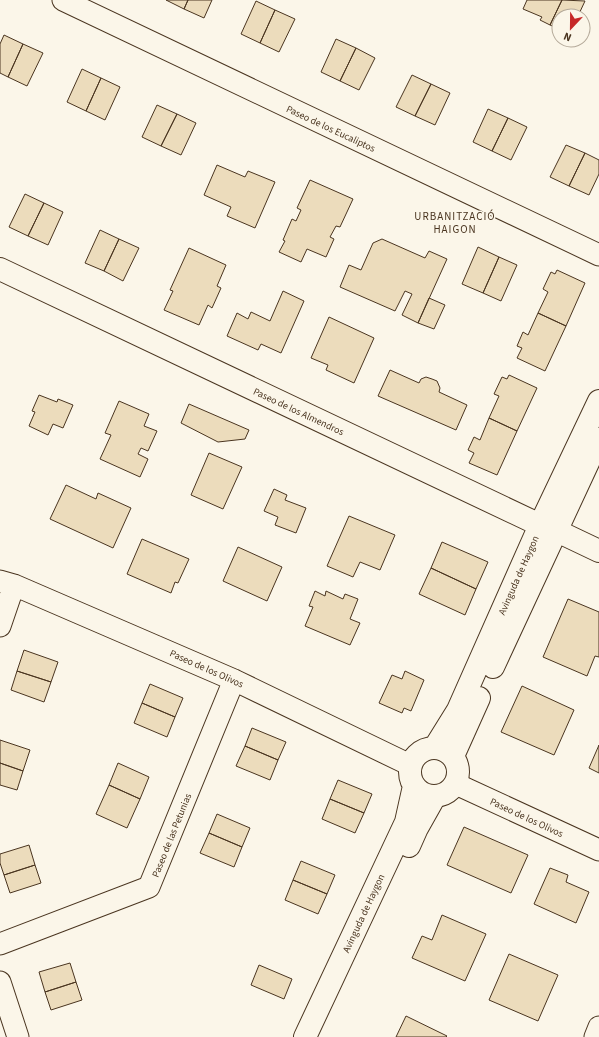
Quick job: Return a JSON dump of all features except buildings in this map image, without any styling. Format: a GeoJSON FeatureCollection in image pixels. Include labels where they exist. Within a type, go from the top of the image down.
{"type":"FeatureCollection","features":[{"type":"Feature","properties":{"kind":"street","name":"Paseo de los Eucaliptos"},"geometry":{"type":"LineString","coordinates":[[63,0],[599,255]]}},
{"type":"Feature","properties":{"kind":"street","name":"Paseo de los Almendros"},"geometry":{"type":"LineString","coordinates":[[0,269],[599,551]]}},
{"type":"Feature","properties":{"kind":"street","name":"Avinguda de Haygon"},"geometry":{"type":"LineString","coordinates":[[549,528],[599,401]]}},
{"type":"Feature","properties":{"kind":"street","name":"Avinguda de Haygon"},"geometry":{"type":"LineString","coordinates":[[444,751],[458,710],[549,528],[599,439]]}},
{"type":"Feature","properties":{"kind":"street"},"geometry":{"type":"LineString","coordinates":[[0,626],[7,583]]}},
{"type":"Feature","properties":{"kind":"street","name":"Paseo de los Olivos"},"geometry":{"type":"LineString","coordinates":[[7,583],[234,680],[410,765]]}},
{"type":"Feature","properties":{"kind":"street","name":"Paseo de las Petunias"},"geometry":{"type":"LineString","coordinates":[[0,944],[149,887],[234,680]]}},
{"type":"Feature","properties":{"kind":"street"},"geometry":{"type":"LineString","coordinates":[[425,748],[444,751],[458,765],[459,778],[453,789],[442,796],[431,796],[419,791],[410,779],[410,765],[417,754],[425,748]]}},
{"type":"Feature","properties":{"kind":"street","name":"Paseo de los Olivos"},"geometry":{"type":"LineString","coordinates":[[456,784],[599,850]]}},
{"type":"Feature","properties":{"kind":"street","name":"Avinguda de Haygon"},"geometry":{"type":"LineString","coordinates":[[304,1037],[406,822],[414,786]]}},
{"type":"Feature","properties":{"kind":"street","name":"Avinguda de Haygon"},"geometry":{"type":"LineString","coordinates":[[319,1037],[417,828],[435,796]]}},
{"type":"Feature","properties":{"kind":"street"},"geometry":{"type":"LineString","coordinates":[[0,982],[18,1037]]}},
{"type":"Feature","properties":{"kind":"street"},"geometry":{"type":"LineString","coordinates":[[595,1037],[599,1027]]}},
{"type":"Feature","properties":{"kind":"district","name":"URBANITZACIÓ HAIGON"},"geometry":{"type":"Point","coordinates":[455,222]}}]}
